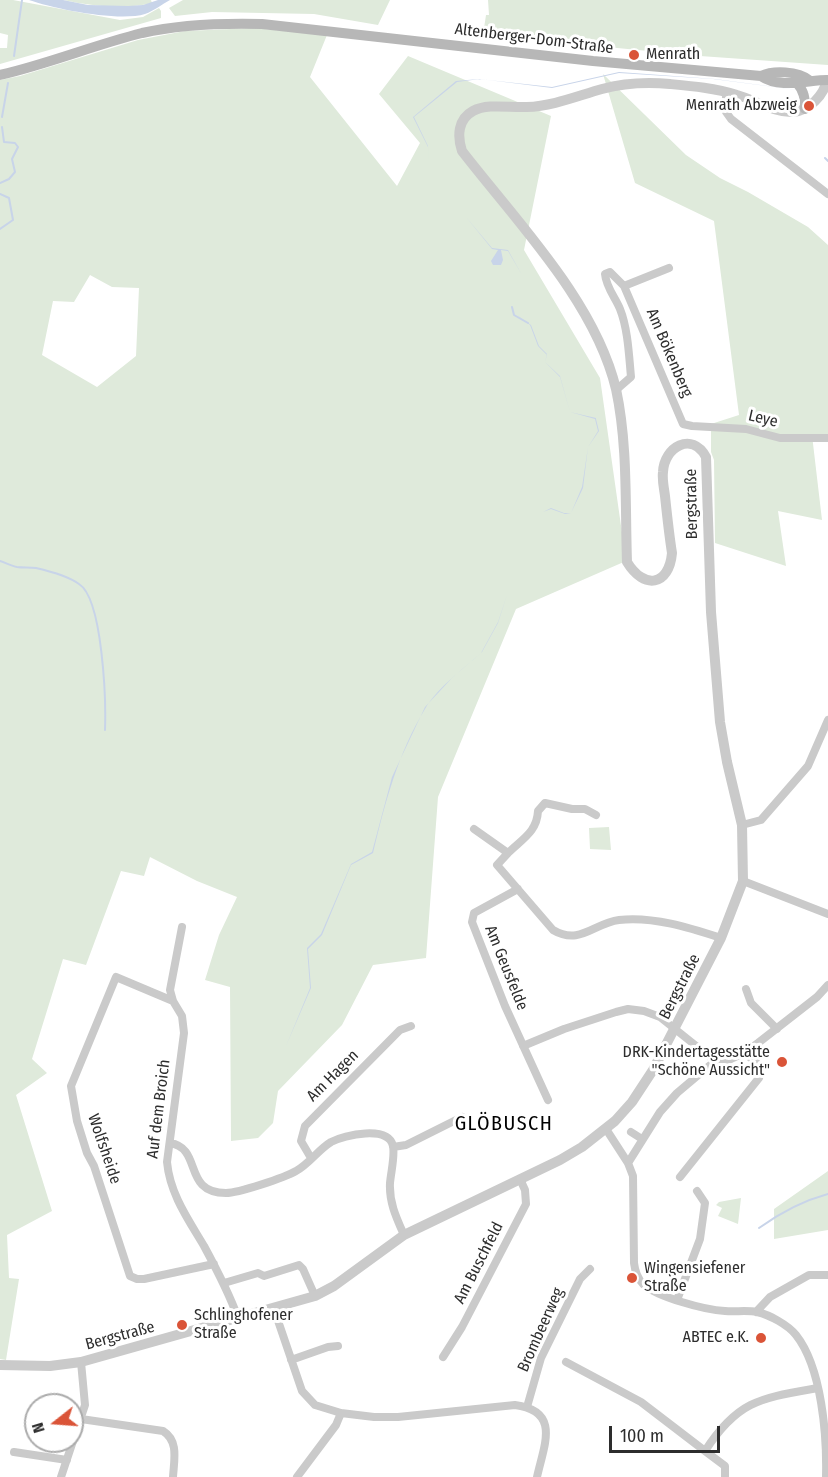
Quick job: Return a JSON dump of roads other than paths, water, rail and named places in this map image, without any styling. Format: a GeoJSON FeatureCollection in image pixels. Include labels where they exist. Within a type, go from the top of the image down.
{"type":"FeatureCollection","features":[{"type":"Feature","properties":{"kind":"main road","name":"Altenberger-Dom-Straße"},"geometry":{"type":"LineString","coordinates":[[0,75],[108,42],[173,27],[222,23],[262,24],[593,61],[761,76],[768,73],[798,74],[809,80],[828,80]]}},
{"type":"Feature","properties":{"kind":"main road","name":"Altenberger-Dom-Straße"},"geometry":{"type":"LineString","coordinates":[[761,76],[768,81],[804,83],[809,80]]}},
{"type":"Feature","properties":{"kind":"main road"},"geometry":{"type":"LineString","coordinates":[[797,83],[805,96],[805,109]]}},
{"type":"Feature","properties":{"kind":"street"},"geometry":{"type":"LineString","coordinates":[[805,109],[825,89],[828,80]]}},
{"type":"Feature","properties":{"kind":"street","name":"Bergstraße"},"geometry":{"type":"LineString","coordinates":[[0,1365],[50,1366],[81,1362],[315,1296],[334,1286],[404,1235],[560,1160],[606,1129],[632,1102],[653,1070],[721,938],[743,881],[742,825],[720,722],[711,604],[706,457],[702,449],[695,445],[677,446],[670,452],[663,472],[672,553],[671,564],[667,571],[657,579],[648,580],[637,576],[627,561],[623,440],[616,390],[599,341],[574,295],[462,151],[458,141],[460,126],[465,117],[482,108],[545,105],[626,84],[668,84],[726,92],[779,111],[794,112],[805,109]]}},
{"type":"Feature","properties":{"kind":"street"},"geometry":{"type":"LineString","coordinates":[[726,92],[726,112],[731,119],[828,194]]}},
{"type":"Feature","properties":{"kind":"street"},"geometry":{"type":"LineString","coordinates":[[624,286],[669,268]]}},
{"type":"Feature","properties":{"kind":"street","name":"Am Bökenberg"},"geometry":{"type":"LineString","coordinates":[[616,390],[631,377],[621,311],[606,282],[605,274],[610,272],[624,286],[683,424],[692,426]]}},
{"type":"Feature","properties":{"kind":"street","name":"Leye"},"geometry":{"type":"LineString","coordinates":[[692,426],[746,429],[780,438],[828,438]]}},
{"type":"Feature","properties":{"kind":"street"},"geometry":{"type":"LineString","coordinates":[[742,825],[761,820],[808,766],[828,720]]}},
{"type":"Feature","properties":{"kind":"street"},"geometry":{"type":"LineString","coordinates":[[596,815],[585,809],[572,809],[545,803],[538,811],[538,821],[534,829],[497,865],[553,930],[561,935],[577,936],[612,921],[632,920],[675,924],[721,938]]}},
{"type":"Feature","properties":{"kind":"street"},"geometry":{"type":"LineString","coordinates":[[474,830],[508,853]]}},
{"type":"Feature","properties":{"kind":"street"},"geometry":{"type":"LineString","coordinates":[[743,881],[828,914]]}},
{"type":"Feature","properties":{"kind":"street","name":"Am Geusfelde"},"geometry":{"type":"LineString","coordinates":[[518,889],[474,913],[472,922],[548,1100]]}},
{"type":"Feature","properties":{"kind":"street","name":"Auf dem Broich"},"geometry":{"type":"LineString","coordinates":[[182,927],[170,990],[173,1001],[180,1011],[184,1033],[167,1162],[171,1186],[224,1283],[238,1318]]}},
{"type":"Feature","properties":{"kind":"street","name":"Wolfsheide"},"geometry":{"type":"LineString","coordinates":[[173,1001],[116,977],[71,1086],[77,1121],[130,1276],[137,1280],[214,1264]]}},
{"type":"Feature","properties":{"kind":"street"},"geometry":{"type":"LineString","coordinates":[[628,1162],[660,1112],[677,1093],[716,1061],[729,1060],[744,1053],[817,997],[828,985]]}},
{"type":"Feature","properties":{"kind":"street"},"geometry":{"type":"LineString","coordinates":[[746,989],[751,1004],[777,1029]]}},
{"type":"Feature","properties":{"kind":"street"},"geometry":{"type":"LineString","coordinates":[[523,1046],[564,1029],[628,1010],[644,1011],[660,1017],[716,1061]]}},
{"type":"Feature","properties":{"kind":"street","name":"Am Hagen"},"geometry":{"type":"LineString","coordinates":[[311,1158],[302,1141],[305,1126],[400,1030],[411,1026]]}},
{"type":"Feature","properties":{"kind":"street"},"geometry":{"type":"LineString","coordinates":[[680,1177],[759,1078],[760,1066],[744,1053]]}},
{"type":"Feature","properties":{"kind":"street"},"geometry":{"type":"LineString","coordinates":[[393,1147],[406,1145],[462,1117]]}},
{"type":"Feature","properties":{"kind":"street"},"geometry":{"type":"LineString","coordinates":[[606,1129],[628,1162],[633,1176],[635,1192],[634,1263],[641,1283],[650,1289],[698,1307],[722,1311],[756,1312],[796,1334],[810,1361],[818,1388],[825,1423],[826,1477]]}},
{"type":"Feature","properties":{"kind":"street"},"geometry":{"type":"LineString","coordinates":[[632,1132],[642,1138]]}},
{"type":"Feature","properties":{"kind":"street"},"geometry":{"type":"LineString","coordinates":[[170,1143],[183,1147],[188,1152],[195,1176],[209,1190],[219,1193],[236,1192],[296,1171],[331,1142],[354,1135],[380,1133],[389,1138],[393,1147],[390,1197],[404,1235]]}},
{"type":"Feature","properties":{"kind":"street","name":"Am Buschfeld"},"geometry":{"type":"LineString","coordinates":[[443,1357],[462,1327],[526,1204],[525,1190],[520,1179]]}},
{"type":"Feature","properties":{"kind":"street"},"geometry":{"type":"LineString","coordinates":[[677,1300],[700,1239],[705,1203],[697,1191]]}},
{"type":"Feature","properties":{"kind":"street"},"geometry":{"type":"LineString","coordinates":[[224,1283],[258,1273],[264,1276],[299,1265],[315,1296]]}},
{"type":"Feature","properties":{"kind":"street","name":"Brombeerweg"},"geometry":{"type":"LineString","coordinates":[[527,1407],[541,1358],[580,1279],[590,1269]]}},
{"type":"Feature","properties":{"kind":"street"},"geometry":{"type":"LineString","coordinates":[[756,1312],[770,1297],[809,1275],[828,1275]]}},
{"type":"Feature","properties":{"kind":"street"},"geometry":{"type":"LineString","coordinates":[[274,1308],[302,1391],[315,1405],[341,1413],[374,1417],[398,1417],[515,1405],[527,1407],[537,1411],[545,1422],[546,1435],[537,1477]]}},
{"type":"Feature","properties":{"kind":"street"},"geometry":{"type":"LineString","coordinates":[[291,1360],[328,1347],[338,1346]]}},
{"type":"Feature","properties":{"kind":"street"},"geometry":{"type":"LineString","coordinates":[[81,1362],[84,1403]]}},
{"type":"Feature","properties":{"kind":"street"},"geometry":{"type":"LineString","coordinates":[[566,1362],[641,1402],[725,1466],[725,1477]]}},
{"type":"Feature","properties":{"kind":"street"},"geometry":{"type":"LineString","coordinates":[[705,1451],[729,1419],[742,1408],[771,1396],[818,1388]]}},
{"type":"Feature","properties":{"kind":"street"},"geometry":{"type":"LineString","coordinates":[[297,1477],[336,1425],[341,1413]]}},
{"type":"Feature","properties":{"kind":"street"},"geometry":{"type":"LineString","coordinates":[[84,1419],[163,1431],[168,1434],[173,1440],[174,1447],[173,1477]]}},
{"type":"Feature","properties":{"kind":"street"},"geometry":{"type":"LineString","coordinates":[[14,1452],[67,1460]]}},
{"type":"Feature","properties":{"kind":"street"},"geometry":{"type":"LineString","coordinates":[[61,1477],[69,1453]]}},
{"type":"Feature","properties":{"kind":"water"},"geometry":{"type":"Polygon","coordinates":[[[29,0],[63,0],[88,5],[128,6],[170,0],[145,14],[120,16],[70,10],[29,0]]]}},
{"type":"Feature","properties":{"kind":"water"},"geometry":{"type":"Polygon","coordinates":[[[619,72],[715,79],[828,94],[713,79],[619,73],[552,88],[487,80],[552,87],[619,72]]]}},
{"type":"Feature","properties":{"kind":"water"},"geometry":{"type":"Polygon","coordinates":[[[480,79],[457,82],[414,117],[428,146],[429,193],[428,147],[413,117],[456,81],[480,79]]]}},
{"type":"Feature","properties":{"kind":"water"},"geometry":{"type":"Polygon","coordinates":[[[466,217],[492,248],[508,250],[522,275],[508,251],[501,250],[503,260],[501,265],[493,265],[491,261],[498,250],[492,249],[466,217]]]}},
{"type":"Feature","properties":{"kind":"water"},"geometry":{"type":"Polygon","coordinates":[[[517,315],[531,325],[539,346],[547,355],[538,346],[530,325],[517,315]]]}},
{"type":"Feature","properties":{"kind":"water"},"geometry":{"type":"Polygon","coordinates":[[[570,412],[596,418],[599,431],[588,447],[598,431],[595,419],[570,412]]]}},
{"type":"Feature","properties":{"kind":"water"},"geometry":{"type":"Polygon","coordinates":[[[588,447],[583,488],[571,513],[582,487],[588,447]]]}},
{"type":"Feature","properties":{"kind":"water"},"geometry":{"type":"Polygon","coordinates":[[[401,758],[373,853],[351,865],[322,935],[308,949],[311,988],[286,1046],[310,988],[307,948],[321,934],[351,864],[372,852],[392,777],[401,758]]]}},
{"type":"Feature","properties":{"kind":"waterway"},"geometry":{"type":"LineString","coordinates":[[14,56],[22,0]]}},
{"type":"Feature","properties":{"kind":"waterway"},"geometry":{"type":"LineString","coordinates":[[2,117],[8,83]]}},
{"type":"Feature","properties":{"kind":"waterway"},"geometry":{"type":"LineString","coordinates":[[0,183],[9,179],[15,172],[12,159],[18,147],[15,143],[4,142],[2,127]]}},
{"type":"Feature","properties":{"kind":"waterway"},"geometry":{"type":"LineString","coordinates":[[825,158],[828,161]]}},
{"type":"Feature","properties":{"kind":"waterway"},"geometry":{"type":"LineString","coordinates":[[0,194],[9,198],[13,220],[0,229]]}},
{"type":"Feature","properties":{"kind":"waterway"},"geometry":{"type":"LineString","coordinates":[[512,307],[514,315],[528,323]]}},
{"type":"Feature","properties":{"kind":"waterway"},"geometry":{"type":"LineString","coordinates":[[0,561],[17,567],[36,568],[64,576],[75,581],[87,593],[98,629],[105,697],[105,730]]}},
{"type":"Feature","properties":{"kind":"waterway"},"geometry":{"type":"LineString","coordinates":[[759,1228],[792,1208],[828,1194]]}},
{"type":"Feature","properties":{"kind":"place","name":"Menrath"},"geometry":{"type":"Point","coordinates":[634,55]}},
{"type":"Feature","properties":{"kind":"place","name":"Menrath Abzweig"},"geometry":{"type":"Point","coordinates":[809,106]}},
{"type":"Feature","properties":{"kind":"place","name":"DRK-Kindertagesstätte \"Schöne Aussicht\""},"geometry":{"type":"Point","coordinates":[782,1062]}},
{"type":"Feature","properties":{"kind":"place","name":"Wingensiefener Straße"},"geometry":{"type":"Point","coordinates":[632,1278]}},
{"type":"Feature","properties":{"kind":"place","name":"Schlinghofener Straße"},"geometry":{"type":"Point","coordinates":[182,1325]}},
{"type":"Feature","properties":{"kind":"place","name":"ABTEC e.K."},"geometry":{"type":"Point","coordinates":[761,1338]}},
{"type":"Feature","properties":{"kind":"district","name":"GLÖBUSCH"},"geometry":{"type":"Point","coordinates":[504,1124]}}]}
